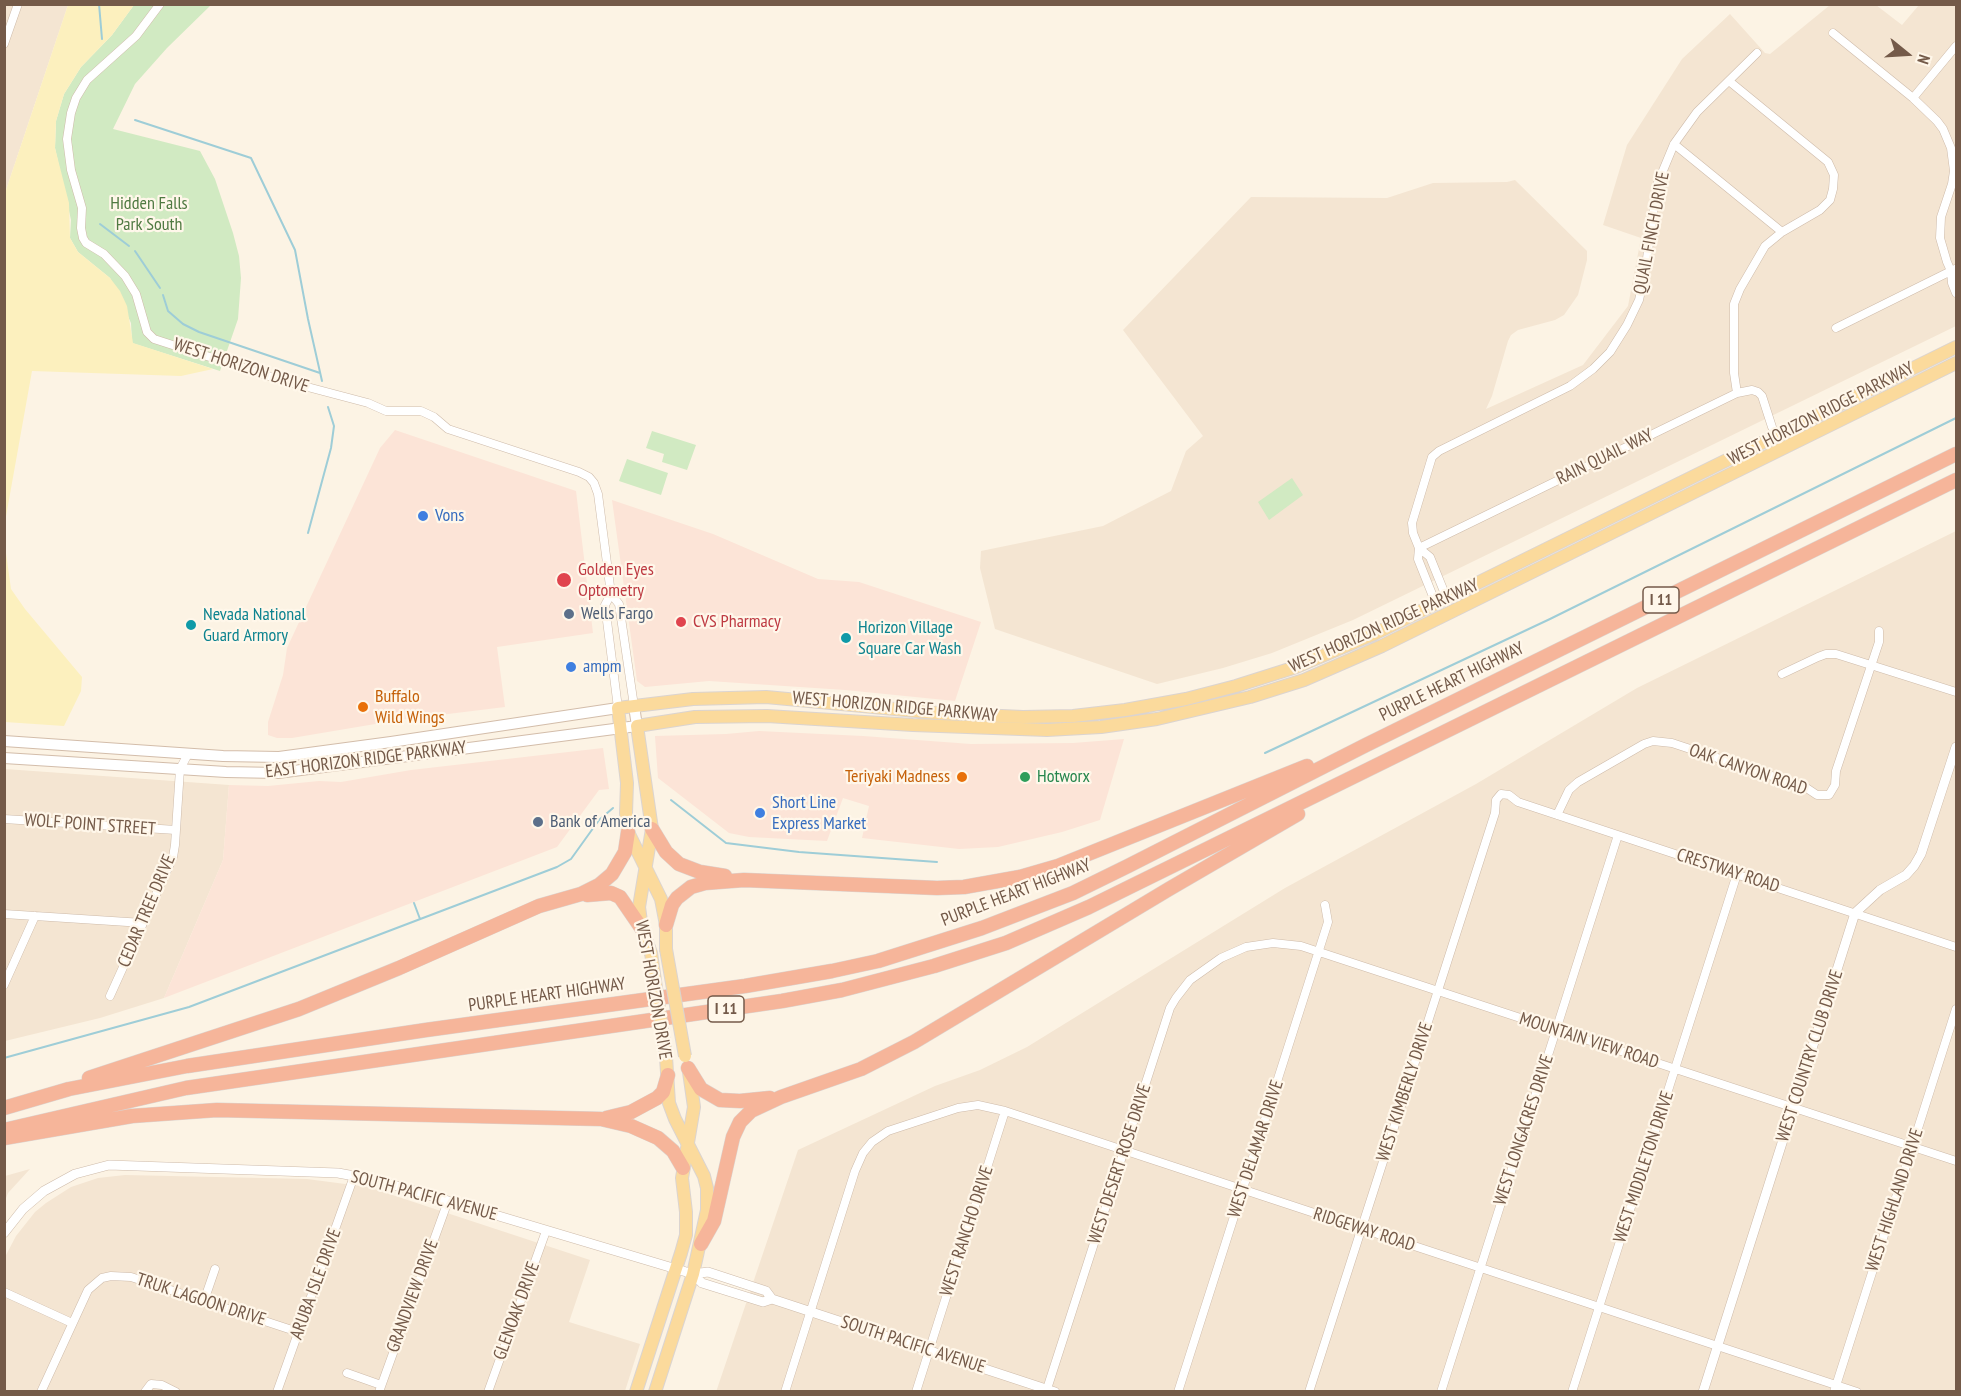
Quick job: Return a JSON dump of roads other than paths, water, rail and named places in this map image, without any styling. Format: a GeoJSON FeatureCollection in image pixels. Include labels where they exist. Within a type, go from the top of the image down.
{"type":"FeatureCollection","features":[{"type":"Feature","properties":{"kind":"highway","name":"PURPLE HEART HIGHWAY"},"geometry":{"type":"LineString","coordinates":[[4,1108],[69,1089],[188,1066],[426,1030],[746,986],[878,961],[982,928],[1073,893],[1366,745],[1956,454]]}},
{"type":"Feature","properties":{"kind":"highway","name":"I 11"},"geometry":{"type":"LineString","coordinates":[[4,1130],[186,1088],[782,1001],[842,990],[893,978],[1005,943],[1089,907],[1956,480]]}},
{"type":"Feature","properties":{"kind":"highway"},"geometry":{"type":"LineString","coordinates":[[666,925],[672,905],[677,898],[691,887],[705,883],[744,880],[937,888],[963,887],[995,882],[1058,866],[1366,745]]}},
{"type":"Feature","properties":{"kind":"highway"},"geometry":{"type":"LineString","coordinates":[[701,1244],[714,1221],[736,1129],[751,1111],[781,1097],[861,1069],[914,1042],[1168,889],[1406,752]]}},
{"type":"Feature","properties":{"kind":"highway"},"geometry":{"type":"LineString","coordinates":[[652,829],[666,852],[679,864],[700,872],[744,880]]}},
{"type":"Feature","properties":{"kind":"highway"},"geometry":{"type":"LineString","coordinates":[[69,1089],[95,1075],[299,1009],[539,906],[581,894],[606,880],[617,867],[627,846],[628,832]]}},
{"type":"Feature","properties":{"kind":"highway"},"geometry":{"type":"LineString","coordinates":[[581,894],[616,894],[623,899],[642,929]]}},
{"type":"Feature","properties":{"kind":"highway"},"geometry":{"type":"LineString","coordinates":[[686,1062],[701,1089],[720,1100],[740,1101],[781,1097]]}},
{"type":"Feature","properties":{"kind":"highway"},"geometry":{"type":"LineString","coordinates":[[601,1119],[632,1112],[657,1098],[663,1092],[668,1075]]}},
{"type":"Feature","properties":{"kind":"highway"},"geometry":{"type":"LineString","coordinates":[[4,1138],[132,1116],[217,1110],[601,1119],[631,1126],[658,1138],[673,1151],[683,1168]]}},
{"type":"Feature","properties":{"kind":"main road","name":"WEST HORIZON RIDGE PARKWAY"},"geometry":{"type":"LineString","coordinates":[[620,728],[695,717],[743,716],[855,721],[986,722],[1073,716],[1125,710],[1186,699],[1252,682],[1337,652],[1765,442],[1775,431],[1956,347]]}},
{"type":"Feature","properties":{"kind":"main road","name":"WEST HORIZON RIDGE PARKWAY"},"geometry":{"type":"LineString","coordinates":[[618,708],[693,699],[766,698],[921,712],[1035,730],[1088,728],[1169,717],[1255,696],[1304,680],[1382,646],[1956,363]]}},
{"type":"Feature","properties":{"kind":"main road"},"geometry":{"type":"LineString","coordinates":[[1775,431],[1790,439],[1810,436]]}},
{"type":"Feature","properties":{"kind":"main road"},"geometry":{"type":"LineString","coordinates":[[1382,646],[1393,635],[1443,610],[1447,604],[1442,602]]}},
{"type":"Feature","properties":{"kind":"main road"},"geometry":{"type":"LineString","coordinates":[[1252,682],[1255,696]]}},
{"type":"Feature","properties":{"kind":"main road"},"geometry":{"type":"LineString","coordinates":[[855,721],[856,705]]}},
{"type":"Feature","properties":{"kind":"main road","name":"WEST HORIZON DRIVE"},"geometry":{"type":"LineString","coordinates":[[634,706],[652,829],[639,907],[642,929],[651,953],[672,1110],[700,1167],[707,1188],[707,1210],[701,1244],[655,1392]]}},
{"type":"Feature","properties":{"kind":"main road","name":"WEST HORIZON DRIVE"},"geometry":{"type":"LineString","coordinates":[[618,708],[627,783],[628,832],[661,898],[666,925],[666,949],[694,1107],[683,1168],[682,1190],[687,1228],[636,1392]]}},
{"type":"Feature","properties":{"kind":"main road","name":"EAST HORIZON RIDGE PARKWAY"},"geometry":{"type":"LineString","coordinates":[[4,741],[188,754],[279,757],[618,708]]}},
{"type":"Feature","properties":{"kind":"main road"},"geometry":{"type":"LineString","coordinates":[[1088,728],[1096,722],[1121,718],[1125,710]]}},
{"type":"Feature","properties":{"kind":"main road","name":"EAST HORIZON RIDGE PARKWAY"},"geometry":{"type":"LineString","coordinates":[[4,758],[180,770],[278,773],[620,728]]}},
{"type":"Feature","properties":{"kind":"main road"},"geometry":{"type":"LineString","coordinates":[[391,742],[394,758]]}},
{"type":"Feature","properties":{"kind":"street"},"geometry":{"type":"LineString","coordinates":[[4,44],[18,4]]}},
{"type":"Feature","properties":{"kind":"street","name":"WEST HORIZON DRIVE"},"geometry":{"type":"LineString","coordinates":[[160,4],[136,36],[87,80],[74,105],[67,139],[71,170],[82,208],[81,235],[86,243],[104,254],[125,276],[136,294],[147,332],[154,339],[308,388],[368,403],[386,411],[421,411],[434,417],[448,429],[589,477],[598,494],[611,594],[619,604],[634,706]]}},
{"type":"Feature","properties":{"kind":"street"},"geometry":{"type":"LineString","coordinates":[[1833,33],[1913,98],[1943,129],[1953,159],[1952,184],[1941,217],[1940,238],[1943,251],[1955,271],[1952,283],[1956,293]]}},
{"type":"Feature","properties":{"kind":"street"},"geometry":{"type":"LineString","coordinates":[[1913,98],[1956,46]]}},
{"type":"Feature","properties":{"kind":"street","name":"QUAIL FINCH DRIVE"},"geometry":{"type":"LineString","coordinates":[[1442,602],[1418,559],[1419,548],[1413,533],[1412,522],[1432,457],[1439,451],[1570,386],[1593,369],[1610,352],[1639,300],[1657,185],[1674,144],[1697,112],[1757,53]]}},
{"type":"Feature","properties":{"kind":"street"},"geometry":{"type":"LineString","coordinates":[[1729,81],[1828,162],[1834,175],[1830,200],[1820,210],[1782,232],[1765,246],[1734,304],[1734,373],[1737,393],[1752,390],[1762,396],[1775,431]]}},
{"type":"Feature","properties":{"kind":"street"},"geometry":{"type":"LineString","coordinates":[[1674,144],[1782,232]]}},
{"type":"Feature","properties":{"kind":"street"},"geometry":{"type":"LineString","coordinates":[[1836,328],[1955,271]]}},
{"type":"Feature","properties":{"kind":"street","name":"RAIN QUAIL WAY"},"geometry":{"type":"LineString","coordinates":[[1419,548],[1737,393]]}},
{"type":"Feature","properties":{"kind":"street","name":"QUAIL FINCH DRIVE"},"geometry":{"type":"LineString","coordinates":[[1419,548],[1430,557],[1442,602]]}},
{"type":"Feature","properties":{"kind":"street","name":"WEST HORIZON DRIVE"},"geometry":{"type":"LineString","coordinates":[[611,594],[605,605],[618,708]]}},
{"type":"Feature","properties":{"kind":"street"},"geometry":{"type":"LineString","coordinates":[[1872,664],[1880,642],[1879,631]]}},
{"type":"Feature","properties":{"kind":"street"},"geometry":{"type":"LineString","coordinates":[[1782,674],[1826,654],[1847,656],[1956,692]]}},
{"type":"Feature","properties":{"kind":"street","name":"OAK CANYON ROAD"},"geometry":{"type":"LineString","coordinates":[[1557,815],[1569,790],[1578,782],[1653,741],[1672,743],[1805,787],[1817,795],[1829,795],[1835,785],[1836,771],[1872,664]]}},
{"type":"Feature","properties":{"kind":"street","name":"WEST COUNTRY CLUB DRIVE"},"geometry":{"type":"LineString","coordinates":[[1703,1392],[1856,913],[1881,890],[1906,875],[1914,866],[1921,854],[1956,747]]}},
{"type":"Feature","properties":{"kind":"street","name":"CEDAR TREE DRIVE"},"geometry":{"type":"LineString","coordinates":[[110,996],[173,857],[180,770],[188,754]]}},
{"type":"Feature","properties":{"kind":"street","name":"CRESTWAY ROAD"},"geometry":{"type":"LineString","coordinates":[[1501,794],[1509,795],[1518,802],[1956,947]]}},
{"type":"Feature","properties":{"kind":"street","name":"WEST KIMBERLY DRIVE"},"geometry":{"type":"LineString","coordinates":[[1310,1392],[1495,813],[1496,800],[1501,794]]}},
{"type":"Feature","properties":{"kind":"street","name":"WOLF POINT STREET"},"geometry":{"type":"LineString","coordinates":[[4,819],[176,830]]}},
{"type":"Feature","properties":{"kind":"street","name":"WEST LONGACRES DRIVE"},"geometry":{"type":"LineString","coordinates":[[1441,1392],[1618,835]]}},
{"type":"Feature","properties":{"kind":"street","name":"WEST MIDDLETON DRIVE"},"geometry":{"type":"LineString","coordinates":[[1572,1392],[1737,874]]}},
{"type":"Feature","properties":{"kind":"street","name":"WEST DELAMAR DRIVE"},"geometry":{"type":"LineString","coordinates":[[1178,1392],[1319,952],[1328,922],[1325,905]]}},
{"type":"Feature","properties":{"kind":"street"},"geometry":{"type":"LineString","coordinates":[[4,914],[143,923]]}},
{"type":"Feature","properties":{"kind":"street"},"geometry":{"type":"LineString","coordinates":[[4,985],[35,916]]}},
{"type":"Feature","properties":{"kind":"street","name":"MOUNTAIN VIEW ROAD"},"geometry":{"type":"LineString","coordinates":[[1221,958],[1246,947],[1273,943],[1301,946],[1956,1161]]}},
{"type":"Feature","properties":{"kind":"street","name":"WEST DESERT ROSE DRIVE"},"geometry":{"type":"LineString","coordinates":[[1049,1391],[1166,1019],[1176,998],[1190,980],[1221,958]]}},
{"type":"Feature","properties":{"kind":"street","name":"WEST HIGHLAND DRIVE"},"geometry":{"type":"LineString","coordinates":[[1835,1388],[1956,1009]]}},
{"type":"Feature","properties":{"kind":"street","name":"RIDGEWAY ROAD"},"geometry":{"type":"LineString","coordinates":[[810,1311],[858,1161],[872,1142],[888,1131],[958,1108],[978,1105],[1718,1346],[1835,1388],[1857,1392]]}},
{"type":"Feature","properties":{"kind":"street","name":"WEST RANCHO DRIVE"},"geometry":{"type":"LineString","coordinates":[[916,1392],[1005,1112]]}},
{"type":"Feature","properties":{"kind":"street","name":"SOUTH PACIFIC AVENUE"},"geometry":{"type":"LineString","coordinates":[[4,1233],[23,1209],[44,1191],[75,1174],[99,1168],[121,1165],[311,1171],[354,1176],[376,1180],[693,1274],[702,1283],[763,1302],[772,1299],[1049,1391]]}},
{"type":"Feature","properties":{"kind":"street","name":"ARUBA ISLE DRIVE"},"geometry":{"type":"LineString","coordinates":[[277,1392],[354,1176]]}},
{"type":"Feature","properties":{"kind":"street","name":"GRANDVIEW DRIVE"},"geometry":{"type":"LineString","coordinates":[[380,1388],[448,1201]]}},
{"type":"Feature","properties":{"kind":"street","name":"GLENOAK DRIVE"},"geometry":{"type":"LineString","coordinates":[[488,1392],[546,1231]]}},
{"type":"Feature","properties":{"kind":"street"},"geometry":{"type":"LineString","coordinates":[[204,1301],[215,1269]]}},
{"type":"Feature","properties":{"kind":"street","name":"TRUK LAGOON DRIVE"},"geometry":{"type":"LineString","coordinates":[[72,1323],[88,1290],[102,1278],[119,1275],[298,1332]]}},
{"type":"Feature","properties":{"kind":"street"},"geometry":{"type":"LineString","coordinates":[[4,1292],[72,1323],[41,1392]]}},
{"type":"Feature","properties":{"kind":"street"},"geometry":{"type":"LineString","coordinates":[[785,1392],[810,1311]]}},
{"type":"Feature","properties":{"kind":"street"},"geometry":{"type":"LineString","coordinates":[[347,1373],[380,1388]]}},
{"type":"Feature","properties":{"kind":"street"},"geometry":{"type":"LineString","coordinates":[[145,1392],[151,1384],[162,1384],[176,1392]]}},
{"type":"Feature","properties":{"kind":"waterway"},"geometry":{"type":"LineString","coordinates":[[99,4],[102,39]]}},
{"type":"Feature","properties":{"kind":"waterway"},"geometry":{"type":"LineString","coordinates":[[135,120],[251,158],[295,250],[322,381]]}},
{"type":"Feature","properties":{"kind":"waterway"},"geometry":{"type":"LineString","coordinates":[[100,224],[129,246]]}},
{"type":"Feature","properties":{"kind":"waterway"},"geometry":{"type":"LineString","coordinates":[[135,251],[160,288]]}},
{"type":"Feature","properties":{"kind":"waterway"},"geometry":{"type":"LineString","coordinates":[[163,295],[168,311],[183,324],[199,332],[320,373]]}},
{"type":"Feature","properties":{"kind":"waterway"},"geometry":{"type":"LineString","coordinates":[[308,533],[331,448],[334,426],[328,407]]}},
{"type":"Feature","properties":{"kind":"waterway"},"geometry":{"type":"LineString","coordinates":[[1265,753],[1550,619],[1956,418]]}},
{"type":"Feature","properties":{"kind":"waterway"},"geometry":{"type":"LineString","coordinates":[[671,800],[726,843],[799,852],[937,862]]}},
{"type":"Feature","properties":{"kind":"waterway"},"geometry":{"type":"LineString","coordinates":[[4,1058],[189,1007],[557,867],[571,859],[599,820],[613,808]]}},
{"type":"Feature","properties":{"kind":"waterway"},"geometry":{"type":"LineString","coordinates":[[414,903],[420,919]]}},
{"type":"Feature","properties":{"kind":"place","name":"Vons"},"geometry":{"type":"Point","coordinates":[423,516]}},
{"type":"Feature","properties":{"kind":"place","name":"Golden Eyes Optometry"},"geometry":{"type":"Point","coordinates":[564,580]}},
{"type":"Feature","properties":{"kind":"place","name":"Wells Fargo"},"geometry":{"type":"Point","coordinates":[569,614]}},
{"type":"Feature","properties":{"kind":"place","name":"CVS Pharmacy"},"geometry":{"type":"Point","coordinates":[681,622]}},
{"type":"Feature","properties":{"kind":"place","name":"Nevada National Guard Armory"},"geometry":{"type":"Point","coordinates":[191,625]}},
{"type":"Feature","properties":{"kind":"place","name":"Horizon Village Square Car Wash"},"geometry":{"type":"Point","coordinates":[846,638]}},
{"type":"Feature","properties":{"kind":"place","name":"ampm"},"geometry":{"type":"Point","coordinates":[571,667]}},
{"type":"Feature","properties":{"kind":"place","name":"Buffalo Wild Wings"},"geometry":{"type":"Point","coordinates":[363,707]}},
{"type":"Feature","properties":{"kind":"place","name":"Teriyaki Madness"},"geometry":{"type":"Point","coordinates":[962,777]}},
{"type":"Feature","properties":{"kind":"place","name":"Hotworx"},"geometry":{"type":"Point","coordinates":[1025,777]}},
{"type":"Feature","properties":{"kind":"place","name":"Short Line Express Market"},"geometry":{"type":"Point","coordinates":[760,813]}},
{"type":"Feature","properties":{"kind":"place","name":"Bank of America"},"geometry":{"type":"Point","coordinates":[538,822]}},
{"type":"Feature","properties":{"kind":"park label","name":"Hidden Falls Park South"},"geometry":{"type":"Point","coordinates":[149,214]}}]}
